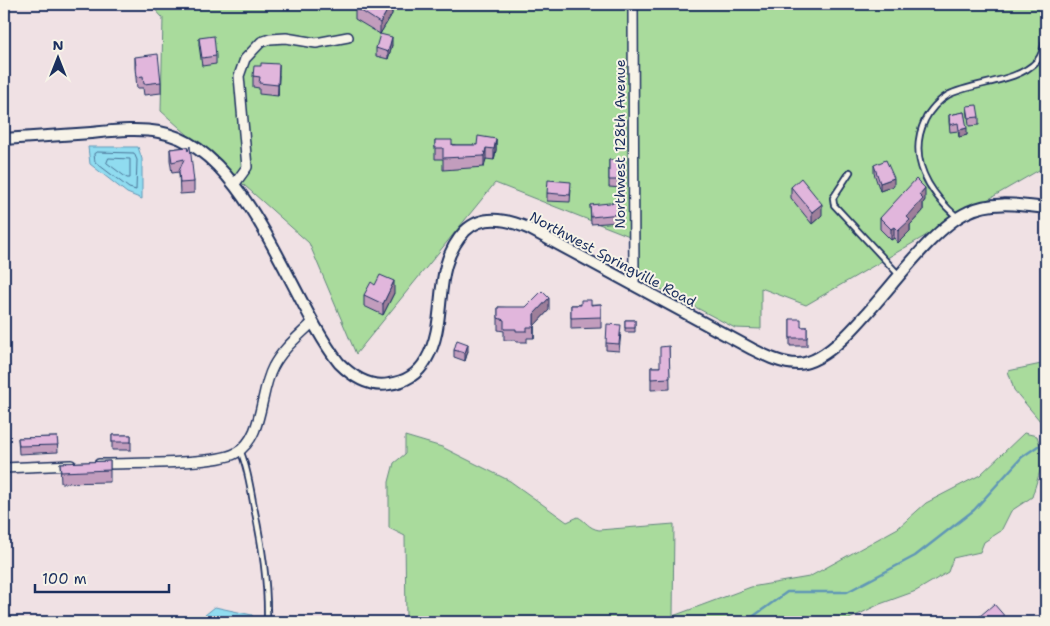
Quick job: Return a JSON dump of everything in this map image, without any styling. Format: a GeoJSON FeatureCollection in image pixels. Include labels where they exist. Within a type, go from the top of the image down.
{"type":"FeatureCollection","features":[{"type":"Feature","properties":{"kind":"street","name":"Northwest 128th Avenue"},"geometry":{"type":"LineString","coordinates":[[633,4],[634,285]]}},
{"type":"Feature","properties":{"kind":"street"},"geometry":{"type":"LineString","coordinates":[[234,184],[246,167],[241,70],[253,49],[261,42],[270,39],[286,38],[316,43],[348,37]]}},
{"type":"Feature","properties":{"kind":"street","name":"Northwest Springville Road"},"geometry":{"type":"LineString","coordinates":[[4,139],[122,131],[162,132],[195,146],[218,164],[234,184],[339,363],[360,380],[386,385],[410,378],[420,370],[432,348],[447,258],[457,240],[469,227],[488,220],[503,220],[525,227],[757,352],[787,363],[799,364],[818,359],[829,353],[934,236],[957,217],[984,206],[1001,205],[1046,208]]}},
{"type":"Feature","properties":{"kind":"street"},"geometry":{"type":"LineString","coordinates":[[93,464],[203,460],[222,457],[240,450],[248,443],[254,429],[268,378],[278,357],[314,322]]}},
{"type":"Feature","properties":{"kind":"street"},"geometry":{"type":"LineString","coordinates":[[4,468],[83,465]]}},
{"type":"Feature","properties":{"kind":"lane"},"geometry":{"type":"LineString","coordinates":[[957,217],[941,202],[922,171],[916,151],[919,132],[928,112],[948,96],[1022,72],[1038,60],[1045,40],[1046,12]]}},
{"type":"Feature","properties":{"kind":"lane"},"geometry":{"type":"LineString","coordinates":[[850,172],[834,198],[834,205],[899,275]]}},
{"type":"Feature","properties":{"kind":"lane"},"geometry":{"type":"LineString","coordinates":[[240,450],[246,465],[263,551],[268,590],[267,622]]}},
{"type":"Feature","properties":{"kind":"green space"},"geometry":{"type":"Polygon","coordinates":[[[150,4],[1046,4],[1046,166],[806,305],[761,288],[761,329],[735,328],[638,277],[637,239],[495,183],[356,354],[309,243],[161,111],[163,18],[150,4]]]}},
{"type":"Feature","properties":{"kind":"green space"},"geometry":{"type":"Polygon","coordinates":[[[1046,363],[1046,428],[1014,390],[1008,371],[1046,363]]]}},
{"type":"Feature","properties":{"kind":"green space"},"geometry":{"type":"Polygon","coordinates":[[[1024,433],[1037,436],[1044,458],[1032,497],[1011,511],[1001,531],[984,542],[980,552],[953,558],[948,572],[916,591],[880,604],[843,622],[406,622],[405,536],[389,528],[389,482],[394,463],[405,454],[405,436],[442,447],[510,481],[567,522],[578,517],[592,528],[599,530],[674,524],[673,616],[751,587],[809,577],[898,528],[926,503],[980,475],[1024,433]]]}},
{"type":"Feature","properties":{"kind":"water"},"geometry":{"type":"Polygon","coordinates":[[[88,147],[138,147],[142,159],[142,199],[127,193],[90,164],[88,147]]]}},
{"type":"Feature","properties":{"kind":"water"},"geometry":{"type":"Polygon","coordinates":[[[215,607],[252,615],[255,622],[203,622],[205,615],[215,607]]]}},
{"type":"Feature","properties":{"kind":"building"},"geometry":{"type":"Polygon","coordinates":[[[358,4],[367,4],[373,7],[375,4],[391,4],[380,23],[355,7],[358,4]]]}},
{"type":"Feature","properties":{"kind":"building"},"geometry":{"type":"Polygon","coordinates":[[[380,34],[392,37],[388,52],[376,48],[380,34]]]}},
{"type":"Feature","properties":{"kind":"building"},"geometry":{"type":"Polygon","coordinates":[[[214,36],[216,56],[202,58],[199,38],[214,36]]]}},
{"type":"Feature","properties":{"kind":"building"},"geometry":{"type":"Polygon","coordinates":[[[158,54],[161,82],[144,84],[143,76],[137,77],[135,57],[158,54]]]}},
{"type":"Feature","properties":{"kind":"building"},"geometry":{"type":"Polygon","coordinates":[[[261,63],[279,64],[278,85],[259,83],[260,77],[253,76],[254,66],[261,66],[261,63]]]}},
{"type":"Feature","properties":{"kind":"building"},"geometry":{"type":"Polygon","coordinates":[[[977,105],[979,117],[969,118],[967,106],[977,105]]]}},
{"type":"Feature","properties":{"kind":"building"},"geometry":{"type":"Polygon","coordinates":[[[964,112],[967,128],[959,130],[958,123],[950,125],[949,115],[964,112]]]}},
{"type":"Feature","properties":{"kind":"building"},"geometry":{"type":"Polygon","coordinates":[[[478,136],[496,139],[494,149],[486,148],[484,156],[443,158],[443,148],[435,148],[435,140],[452,140],[452,145],[477,145],[478,136]]]}},
{"type":"Feature","properties":{"kind":"building"},"geometry":{"type":"Polygon","coordinates":[[[190,146],[194,182],[180,183],[179,171],[184,159],[172,162],[170,149],[187,147],[188,151],[190,146]]]}},
{"type":"Feature","properties":{"kind":"building"},"geometry":{"type":"Polygon","coordinates":[[[609,160],[621,160],[621,180],[609,180],[609,160]]]}},
{"type":"Feature","properties":{"kind":"building"},"geometry":{"type":"Polygon","coordinates":[[[886,160],[894,178],[880,183],[874,165],[886,160]]]}},
{"type":"Feature","properties":{"kind":"building"},"geometry":{"type":"Polygon","coordinates":[[[801,178],[822,204],[812,212],[791,187],[801,178]]]}},
{"type":"Feature","properties":{"kind":"building"},"geometry":{"type":"Polygon","coordinates":[[[916,179],[925,188],[919,195],[923,199],[907,217],[910,220],[898,231],[894,227],[891,229],[880,218],[916,179]]]}},
{"type":"Feature","properties":{"kind":"building"},"geometry":{"type":"Polygon","coordinates":[[[548,180],[571,182],[570,195],[547,193],[548,180]]]}},
{"type":"Feature","properties":{"kind":"building"},"geometry":{"type":"Polygon","coordinates":[[[619,202],[620,214],[591,217],[590,205],[619,202]]]}},
{"type":"Feature","properties":{"kind":"building"},"geometry":{"type":"Polygon","coordinates":[[[380,275],[394,281],[383,304],[364,295],[371,282],[375,285],[380,275]]]}},
{"type":"Feature","properties":{"kind":"building"},"geometry":{"type":"Polygon","coordinates":[[[542,291],[549,298],[534,314],[534,327],[527,327],[527,331],[504,329],[504,320],[498,318],[498,307],[526,307],[542,291]]]}},
{"type":"Feature","properties":{"kind":"building"},"geometry":{"type":"Polygon","coordinates":[[[581,300],[591,300],[591,305],[601,304],[601,317],[571,318],[571,305],[581,305],[581,300]]]}},
{"type":"Feature","properties":{"kind":"building"},"geometry":{"type":"Polygon","coordinates":[[[790,319],[801,319],[801,327],[807,327],[807,338],[790,338],[790,319]]]}},
{"type":"Feature","properties":{"kind":"building"},"geometry":{"type":"Polygon","coordinates":[[[625,320],[635,320],[635,328],[625,328],[625,320]]]}},
{"type":"Feature","properties":{"kind":"building"},"geometry":{"type":"Polygon","coordinates":[[[607,324],[621,325],[619,344],[606,343],[607,324]]]}},
{"type":"Feature","properties":{"kind":"building"},"geometry":{"type":"Polygon","coordinates":[[[457,340],[468,344],[465,353],[454,350],[457,340]]]}},
{"type":"Feature","properties":{"kind":"building"},"geometry":{"type":"Polygon","coordinates":[[[669,346],[670,378],[651,379],[651,367],[660,367],[660,347],[669,346]]]}},
{"type":"Feature","properties":{"kind":"building"},"geometry":{"type":"Polygon","coordinates":[[[112,435],[131,435],[131,442],[112,442],[112,435]]]}},
{"type":"Feature","properties":{"kind":"building"},"geometry":{"type":"Polygon","coordinates":[[[57,437],[58,445],[19,446],[18,438],[57,437]]]}},
{"type":"Feature","properties":{"kind":"building"},"geometry":{"type":"Polygon","coordinates":[[[110,461],[110,470],[61,472],[60,463],[110,461]]]}},
{"type":"Feature","properties":{"kind":"building"},"geometry":{"type":"Polygon","coordinates":[[[994,604],[1007,619],[1003,622],[973,622],[994,604]]]}},
{"type":"Feature","properties":{"kind":"waterway"},"geometry":{"type":"LineString","coordinates":[[741,622],[747,621],[787,592],[847,592],[915,556],[974,510],[1022,457],[1038,446]]}}]}
